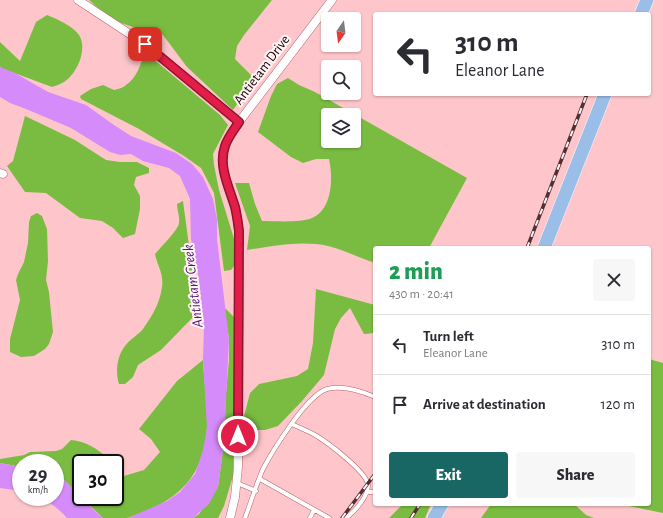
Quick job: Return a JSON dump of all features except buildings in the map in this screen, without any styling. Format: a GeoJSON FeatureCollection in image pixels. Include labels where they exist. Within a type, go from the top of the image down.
{"type":"FeatureCollection","features":[{"type":"Feature","properties":{"kind":"main road"},"geometry":{"type":"LineString","coordinates":[[642,12],[647,0]]}},
{"type":"Feature","properties":{"kind":"main road"},"geometry":{"type":"LineString","coordinates":[[545,246],[604,96]]}},
{"type":"Feature","properties":{"kind":"main road"},"geometry":{"type":"LineString","coordinates":[[434,518],[441,506]]}},
{"type":"Feature","properties":{"kind":"street"},"geometry":{"type":"LineString","coordinates":[[78,0],[145,44],[239,122]]}},
{"type":"Feature","properties":{"kind":"street","name":"Antietam Drive"},"geometry":{"type":"LineString","coordinates":[[230,518],[236,483],[240,262],[239,231],[235,208],[225,177],[223,157],[228,141],[239,122],[332,0]]}},
{"type":"Feature","properties":{"kind":"lane"},"geometry":{"type":"LineString","coordinates":[[245,518],[268,459],[292,424],[316,396],[327,389],[351,390],[363,392],[373,396]]}},
{"type":"Feature","properties":{"kind":"lane"},"geometry":{"type":"LineString","coordinates":[[292,424],[315,435],[357,467],[365,476],[368,484],[367,492],[356,508],[346,518]]}},
{"type":"Feature","properties":{"kind":"lane"},"geometry":{"type":"LineString","coordinates":[[260,479],[329,518]]}},
{"type":"Feature","properties":{"kind":"lane"},"geometry":{"type":"LineString","coordinates":[[236,483],[256,492]]}},
{"type":"Feature","properties":{"kind":"lane"},"geometry":{"type":"LineString","coordinates":[[367,492],[373,492]]}},
{"type":"Feature","properties":{"kind":"lane"},"geometry":{"type":"LineString","coordinates":[[310,518],[314,510]]}},
{"type":"Feature","properties":{"kind":"green space"},"geometry":{"type":"Polygon","coordinates":[[[89,0],[272,0],[237,46],[235,59],[253,77],[248,89],[233,110],[187,67],[160,31],[147,27],[133,27],[121,23],[108,17],[89,0]]]}},
{"type":"Feature","properties":{"kind":"green space"},"geometry":{"type":"Polygon","coordinates":[[[47,15],[73,29],[79,35],[82,47],[80,61],[73,73],[64,82],[52,87],[1,68],[0,66],[0,42],[20,61],[36,22],[47,15]]]}},
{"type":"Feature","properties":{"kind":"green space"},"geometry":{"type":"Polygon","coordinates":[[[145,52],[220,115],[228,125],[213,154],[219,190],[240,258],[231,270],[224,271],[214,193],[201,168],[139,129],[81,99],[80,96],[91,89],[103,85],[114,90],[125,86],[136,74],[145,52]]]}},
{"type":"Feature","properties":{"kind":"green space"},"geometry":{"type":"Polygon","coordinates":[[[288,78],[321,95],[321,100],[329,100],[343,108],[321,108],[321,148],[361,148],[361,118],[467,178],[430,246],[373,246],[373,262],[328,246],[318,244],[288,244],[247,250],[250,226],[235,183],[249,183],[262,221],[295,221],[307,220],[319,214],[328,200],[331,183],[329,159],[316,159],[303,163],[291,157],[258,132],[277,84],[288,78]]]}},
{"type":"Feature","properties":{"kind":"green space"},"geometry":{"type":"Polygon","coordinates":[[[25,116],[75,140],[106,160],[137,162],[149,168],[149,173],[136,177],[134,185],[140,196],[140,209],[135,234],[123,238],[113,228],[102,221],[80,218],[46,193],[25,192],[7,166],[13,161],[25,116]]]}},
{"type":"Feature","properties":{"kind":"green space"},"geometry":{"type":"Polygon","coordinates":[[[183,201],[197,313],[161,350],[138,365],[133,377],[125,384],[119,384],[117,369],[120,354],[127,344],[143,329],[157,304],[162,287],[162,278],[155,254],[173,234],[178,226],[179,218],[177,204],[183,201]]]}},
{"type":"Feature","properties":{"kind":"green space"},"geometry":{"type":"Polygon","coordinates":[[[37,213],[42,216],[47,229],[48,261],[46,280],[49,292],[53,332],[49,344],[45,349],[34,356],[21,357],[10,352],[10,339],[20,300],[16,280],[24,262],[28,243],[29,222],[31,216],[37,213]]]}},
{"type":"Feature","properties":{"kind":"green space"},"geometry":{"type":"Polygon","coordinates":[[[316,289],[373,304],[373,333],[364,334],[350,308],[341,318],[335,329],[324,375],[278,426],[265,430],[252,430],[243,420],[250,393],[259,384],[297,376],[308,369],[313,343],[316,289]]]}},
{"type":"Feature","properties":{"kind":"green space"},"geometry":{"type":"Polygon","coordinates":[[[224,307],[235,318],[233,476],[224,506],[218,518],[193,518],[199,514],[218,487],[224,443],[229,360],[229,339],[224,307]]]}},
{"type":"Feature","properties":{"kind":"green space"},"geometry":{"type":"Polygon","coordinates":[[[203,360],[207,427],[205,444],[195,471],[188,482],[178,492],[153,508],[127,518],[103,518],[90,506],[124,506],[124,476],[144,470],[160,452],[151,439],[139,429],[177,381],[203,360]]]}},
{"type":"Feature","properties":{"kind":"green space"},"geometry":{"type":"Polygon","coordinates":[[[651,360],[663,363],[663,513],[629,506],[651,506],[651,360]]]}},
{"type":"Feature","properties":{"kind":"green space"},"geometry":{"type":"Polygon","coordinates":[[[71,440],[82,442],[103,454],[72,454],[72,488],[64,480],[64,454],[26,454],[30,452],[56,451],[62,449],[71,440]]]}},
{"type":"Feature","properties":{"kind":"green space"},"geometry":{"type":"Polygon","coordinates":[[[12,457],[12,465],[0,463],[0,459],[12,457]]]}},
{"type":"Feature","properties":{"kind":"green space"},"geometry":{"type":"Polygon","coordinates":[[[401,506],[430,506],[425,518],[389,518],[401,506]]]}},
{"type":"Feature","properties":{"kind":"green space"},"geometry":{"type":"Polygon","coordinates":[[[490,506],[576,506],[586,515],[594,518],[481,518],[490,506]]]}},
{"type":"Feature","properties":{"kind":"shaded area","name":"Antietam Creek"},"geometry":{"type":"Polygon","coordinates":[[[0,67],[15,73],[48,92],[86,105],[131,136],[176,153],[192,164],[203,177],[213,199],[217,219],[217,239],[229,339],[224,443],[218,487],[209,504],[193,518],[128,518],[167,501],[180,492],[195,474],[203,450],[207,428],[203,360],[204,325],[198,274],[191,239],[190,199],[180,176],[169,168],[143,161],[131,154],[120,155],[110,152],[71,128],[10,103],[0,97],[0,67]]]}},
{"type":"Feature","properties":{"kind":"shaded area"},"geometry":{"type":"Polygon","coordinates":[[[0,463],[12,465],[12,490],[0,488],[0,463]]]}},
{"type":"Feature","properties":{"kind":"shaded area"},"geometry":{"type":"Polygon","coordinates":[[[64,480],[72,488],[72,506],[90,506],[103,518],[67,518],[54,506],[64,506],[64,480]]]}},
{"type":"Feature","properties":{"kind":"railway"},"geometry":{"type":"LineString","coordinates":[[528,246],[586,96]]}},
{"type":"Feature","properties":{"kind":"railway"},"geometry":{"type":"LineString","coordinates":[[342,518],[373,477]]}},
{"type":"Feature","properties":{"kind":"railway"},"geometry":{"type":"LineString","coordinates":[[411,518],[419,506]]}},
{"type":"Feature","properties":{"kind":"route"},"geometry":{"type":"LineString","coordinates":[[145,44],[239,122],[230,135],[223,157],[225,177],[235,208],[239,231],[238,436]]}}]}
